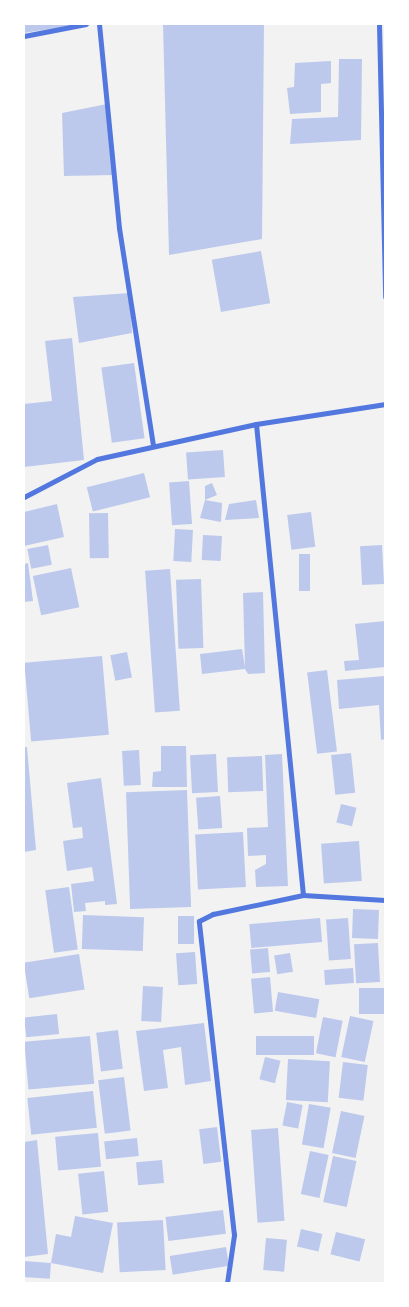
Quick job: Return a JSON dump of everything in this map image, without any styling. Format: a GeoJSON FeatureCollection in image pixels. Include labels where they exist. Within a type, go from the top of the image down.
{"type":"FeatureCollection","features":[{"type":"Feature","properties":{"kind":"street"},"geometry":{"type":"LineString","coordinates":[[24,36],[86,24]]}},
{"type":"Feature","properties":{"kind":"street"},"geometry":{"type":"LineString","coordinates":[[99,24],[119,228],[153,445]]}},
{"type":"Feature","properties":{"kind":"street"},"geometry":{"type":"LineString","coordinates":[[379,24],[382,67],[385,297]]}},
{"type":"Feature","properties":{"kind":"street"},"geometry":{"type":"LineString","coordinates":[[24,497],[97,459],[153,445],[256,424],[385,404]]}},
{"type":"Feature","properties":{"kind":"street"},"geometry":{"type":"LineString","coordinates":[[256,424],[302,896]]}},
{"type":"Feature","properties":{"kind":"street"},"geometry":{"type":"LineString","coordinates":[[227,1283],[234,1235],[199,921],[213,914],[302,896],[385,900]]}},
{"type":"Feature","properties":{"kind":"building"},"geometry":{"type":"Polygon","coordinates":[[[24,24],[75,24],[75,25],[24,33],[24,24]]]}},
{"type":"Feature","properties":{"kind":"building"},"geometry":{"type":"Polygon","coordinates":[[[163,24],[264,24],[262,239],[169,255],[163,24]]]}},
{"type":"Feature","properties":{"kind":"building"},"geometry":{"type":"Polygon","coordinates":[[[339,59],[362,59],[361,140],[290,144],[292,119],[338,117],[339,59]]]}},
{"type":"Feature","properties":{"kind":"building"},"geometry":{"type":"Polygon","coordinates":[[[331,61],[331,83],[321,84],[321,112],[290,114],[287,88],[294,87],[295,63],[331,61]]]}},
{"type":"Feature","properties":{"kind":"building"},"geometry":{"type":"Polygon","coordinates":[[[107,104],[114,175],[64,176],[62,113],[107,104]]]}},
{"type":"Feature","properties":{"kind":"building"},"geometry":{"type":"Polygon","coordinates":[[[261,251],[270,303],[221,312],[212,260],[261,251]]]}},
{"type":"Feature","properties":{"kind":"building"},"geometry":{"type":"Polygon","coordinates":[[[130,293],[132,333],[79,343],[73,297],[130,293]]]}},
{"type":"Feature","properties":{"kind":"building"},"geometry":{"type":"Polygon","coordinates":[[[72,338],[84,460],[24,467],[24,404],[52,401],[45,341],[72,338]]]}},
{"type":"Feature","properties":{"kind":"building"},"geometry":{"type":"Polygon","coordinates":[[[134,363],[145,438],[112,443],[101,368],[134,363]]]}},
{"type":"Feature","properties":{"kind":"building"},"geometry":{"type":"Polygon","coordinates":[[[223,450],[225,477],[188,480],[186,453],[223,450]]]}},
{"type":"Feature","properties":{"kind":"building"},"geometry":{"type":"Polygon","coordinates":[[[144,473],[150,497],[93,512],[87,487],[144,473]]]}},
{"type":"Feature","properties":{"kind":"building"},"geometry":{"type":"Polygon","coordinates":[[[189,481],[192,524],[172,525],[169,482],[189,481]]]}},
{"type":"Feature","properties":{"kind":"building"},"geometry":{"type":"Polygon","coordinates":[[[212,483],[217,495],[205,500],[205,486],[212,483]]]}},
{"type":"Feature","properties":{"kind":"building"},"geometry":{"type":"Polygon","coordinates":[[[205,500],[222,503],[221,522],[200,518],[205,500]]]}},
{"type":"Feature","properties":{"kind":"building"},"geometry":{"type":"Polygon","coordinates":[[[256,500],[259,518],[225,520],[229,504],[256,500]]]}},
{"type":"Feature","properties":{"kind":"building"},"geometry":{"type":"Polygon","coordinates":[[[57,504],[64,537],[24,546],[24,512],[57,504]]]}},
{"type":"Feature","properties":{"kind":"building"},"geometry":{"type":"Polygon","coordinates":[[[311,512],[315,547],[291,550],[287,515],[311,512]]]}},
{"type":"Feature","properties":{"kind":"building"},"geometry":{"type":"Polygon","coordinates":[[[89,513],[108,513],[109,558],[90,558],[89,513]]]}},
{"type":"Feature","properties":{"kind":"building"},"geometry":{"type":"Polygon","coordinates":[[[175,529],[193,530],[191,562],[173,561],[175,529]]]}},
{"type":"Feature","properties":{"kind":"building"},"geometry":{"type":"Polygon","coordinates":[[[203,535],[222,536],[221,561],[202,560],[203,535]]]}},
{"type":"Feature","properties":{"kind":"building"},"geometry":{"type":"Polygon","coordinates":[[[48,545],[52,565],[31,569],[27,549],[48,545]]]}},
{"type":"Feature","properties":{"kind":"building"},"geometry":{"type":"Polygon","coordinates":[[[382,545],[384,584],[362,585],[360,546],[382,545]]]}},
{"type":"Feature","properties":{"kind":"building"},"geometry":{"type":"Polygon","coordinates":[[[299,554],[310,554],[310,591],[299,591],[299,554]]]}},
{"type":"Feature","properties":{"kind":"building"},"geometry":{"type":"Polygon","coordinates":[[[28,563],[33,601],[24,602],[24,564],[28,563]]]}},
{"type":"Feature","properties":{"kind":"building"},"geometry":{"type":"Polygon","coordinates":[[[71,568],[79,607],[41,615],[33,576],[71,568]]]}},
{"type":"Feature","properties":{"kind":"building"},"geometry":{"type":"Polygon","coordinates":[[[170,569],[180,711],[155,712],[145,571],[170,569]]]}},
{"type":"Feature","properties":{"kind":"building"},"geometry":{"type":"Polygon","coordinates":[[[201,579],[203,648],[178,649],[176,580],[201,579]]]}},
{"type":"Feature","properties":{"kind":"building"},"geometry":{"type":"Polygon","coordinates":[[[263,592],[265,673],[248,674],[245,669],[202,674],[200,654],[242,649],[245,667],[243,593],[263,592]]]}},
{"type":"Feature","properties":{"kind":"building"},"geometry":{"type":"Polygon","coordinates":[[[385,621],[385,667],[345,671],[344,661],[359,660],[355,624],[385,621]]]}},
{"type":"Feature","properties":{"kind":"building"},"geometry":{"type":"Polygon","coordinates":[[[127,652],[132,678],[115,681],[110,655],[127,652]]]}},
{"type":"Feature","properties":{"kind":"building"},"geometry":{"type":"Polygon","coordinates":[[[102,656],[109,735],[31,741],[24,663],[102,656]]]}},
{"type":"Feature","properties":{"kind":"building"},"geometry":{"type":"Polygon","coordinates":[[[327,670],[337,751],[317,754],[307,672],[327,670]]]}},
{"type":"Feature","properties":{"kind":"building"},"geometry":{"type":"Polygon","coordinates":[[[385,676],[385,739],[381,740],[379,705],[339,709],[337,680],[385,676]]]}},
{"type":"Feature","properties":{"kind":"building"},"geometry":{"type":"Polygon","coordinates":[[[161,746],[186,746],[187,787],[152,787],[153,772],[161,771],[161,746]]]}},
{"type":"Feature","properties":{"kind":"building"},"geometry":{"type":"Polygon","coordinates":[[[24,747],[27,747],[36,850],[24,852],[24,747]]]}},
{"type":"Feature","properties":{"kind":"building"},"geometry":{"type":"Polygon","coordinates":[[[139,750],[141,785],[124,786],[122,751],[139,750]]]}},
{"type":"Feature","properties":{"kind":"building"},"geometry":{"type":"Polygon","coordinates":[[[351,753],[355,793],[335,795],[331,755],[351,753]]]}},
{"type":"Feature","properties":{"kind":"building"},"geometry":{"type":"Polygon","coordinates":[[[216,754],[218,792],[192,793],[190,755],[216,754]]]}},
{"type":"Feature","properties":{"kind":"building"},"geometry":{"type":"Polygon","coordinates":[[[282,754],[288,886],[256,887],[255,870],[266,864],[266,855],[248,856],[247,828],[268,827],[265,755],[282,754]]]}},
{"type":"Feature","properties":{"kind":"building"},"geometry":{"type":"Polygon","coordinates":[[[262,756],[263,791],[228,792],[227,757],[262,756]]]}},
{"type":"Feature","properties":{"kind":"building"},"geometry":{"type":"Polygon","coordinates":[[[101,778],[117,904],[105,905],[105,901],[85,903],[86,911],[74,912],[71,884],[94,881],[92,867],[67,871],[63,841],[83,838],[82,827],[73,828],[67,783],[101,778]]]}},
{"type":"Feature","properties":{"kind":"building"},"geometry":{"type":"Polygon","coordinates":[[[187,790],[191,907],[130,909],[126,792],[187,790]]]}},
{"type":"Feature","properties":{"kind":"building"},"geometry":{"type":"Polygon","coordinates":[[[220,796],[222,828],[198,830],[196,798],[220,796]]]}},
{"type":"Feature","properties":{"kind":"building"},"geometry":{"type":"Polygon","coordinates":[[[341,804],[357,808],[352,826],[336,822],[341,804]]]}},
{"type":"Feature","properties":{"kind":"building"},"geometry":{"type":"Polygon","coordinates":[[[243,832],[246,887],[198,889],[195,835],[243,832]]]}},
{"type":"Feature","properties":{"kind":"building"},"geometry":{"type":"Polygon","coordinates":[[[359,841],[362,881],[324,884],[321,844],[359,841]]]}},
{"type":"Feature","properties":{"kind":"building"},"geometry":{"type":"Polygon","coordinates":[[[69,887],[78,949],[54,953],[45,890],[69,887]]]}},
{"type":"Feature","properties":{"kind":"building"},"geometry":{"type":"Polygon","coordinates":[[[353,909],[379,910],[378,939],[352,938],[353,909]]]}},
{"type":"Feature","properties":{"kind":"building"},"geometry":{"type":"Polygon","coordinates":[[[83,915],[144,917],[143,951],[82,949],[83,915]]]}},
{"type":"Feature","properties":{"kind":"building"},"geometry":{"type":"Polygon","coordinates":[[[178,916],[194,916],[194,944],[178,944],[178,916]]]}},
{"type":"Feature","properties":{"kind":"building"},"geometry":{"type":"Polygon","coordinates":[[[320,918],[322,942],[251,948],[249,924],[320,918]]]}},
{"type":"Feature","properties":{"kind":"building"},"geometry":{"type":"Polygon","coordinates":[[[348,918],[351,959],[329,960],[326,920],[348,918]]]}},
{"type":"Feature","properties":{"kind":"building"},"geometry":{"type":"Polygon","coordinates":[[[378,943],[380,982],[356,983],[354,944],[378,943]]]}},
{"type":"Feature","properties":{"kind":"building"},"geometry":{"type":"Polygon","coordinates":[[[268,948],[270,972],[252,973],[250,950],[268,948]]]}},
{"type":"Feature","properties":{"kind":"building"},"geometry":{"type":"Polygon","coordinates":[[[195,952],[197,984],[178,985],[176,953],[195,952]]]}},
{"type":"Feature","properties":{"kind":"building"},"geometry":{"type":"Polygon","coordinates":[[[290,953],[293,972],[277,974],[274,956],[290,953]]]}},
{"type":"Feature","properties":{"kind":"building"},"geometry":{"type":"Polygon","coordinates":[[[79,954],[85,990],[29,998],[24,963],[79,954]]]}},
{"type":"Feature","properties":{"kind":"building"},"geometry":{"type":"Polygon","coordinates":[[[353,968],[354,983],[325,985],[324,970],[353,968]]]}},
{"type":"Feature","properties":{"kind":"building"},"geometry":{"type":"Polygon","coordinates":[[[270,977],[273,1012],[254,1014],[251,979],[270,977]]]}},
{"type":"Feature","properties":{"kind":"building"},"geometry":{"type":"Polygon","coordinates":[[[143,986],[163,987],[161,1022],[141,1021],[143,986]]]}},
{"type":"Feature","properties":{"kind":"building"},"geometry":{"type":"Polygon","coordinates":[[[359,988],[385,988],[385,1014],[359,1014],[359,988]]]}},
{"type":"Feature","properties":{"kind":"building"},"geometry":{"type":"Polygon","coordinates":[[[278,992],[319,999],[316,1018],[275,1011],[278,992]]]}},
{"type":"Feature","properties":{"kind":"building"},"geometry":{"type":"Polygon","coordinates":[[[57,1014],[59,1034],[26,1037],[24,1017],[57,1014]]]}},
{"type":"Feature","properties":{"kind":"building"},"geometry":{"type":"Polygon","coordinates":[[[350,1016],[373,1021],[365,1062],[341,1057],[350,1016]]]}},
{"type":"Feature","properties":{"kind":"building"},"geometry":{"type":"Polygon","coordinates":[[[323,1017],[343,1021],[336,1057],[316,1053],[323,1017]]]}},
{"type":"Feature","properties":{"kind":"building"},"geometry":{"type":"Polygon","coordinates":[[[204,1023],[211,1081],[185,1085],[181,1047],[163,1050],[168,1088],[144,1091],[136,1031],[204,1023]]]}},
{"type":"Feature","properties":{"kind":"building"},"geometry":{"type":"Polygon","coordinates":[[[118,1030],[123,1069],[101,1071],[96,1033],[118,1030]]]}},
{"type":"Feature","properties":{"kind":"building"},"geometry":{"type":"Polygon","coordinates":[[[90,1036],[94,1084],[28,1090],[24,1042],[90,1036]]]}},
{"type":"Feature","properties":{"kind":"building"},"geometry":{"type":"Polygon","coordinates":[[[256,1036],[314,1036],[314,1055],[256,1055],[256,1036]]]}},
{"type":"Feature","properties":{"kind":"building"},"geometry":{"type":"Polygon","coordinates":[[[265,1057],[281,1061],[275,1083],[259,1079],[265,1057]]]}},
{"type":"Feature","properties":{"kind":"building"},"geometry":{"type":"Polygon","coordinates":[[[288,1059],[330,1061],[328,1102],[286,1100],[288,1059]]]}},
{"type":"Feature","properties":{"kind":"building"},"geometry":{"type":"Polygon","coordinates":[[[343,1062],[368,1065],[363,1101],[339,1098],[343,1062]]]}},
{"type":"Feature","properties":{"kind":"building"},"geometry":{"type":"Polygon","coordinates":[[[124,1077],[131,1131],[105,1134],[98,1080],[124,1077]]]}},
{"type":"Feature","properties":{"kind":"building"},"geometry":{"type":"Polygon","coordinates":[[[93,1091],[97,1128],[31,1135],[27,1098],[93,1091]]]}},
{"type":"Feature","properties":{"kind":"building"},"geometry":{"type":"Polygon","coordinates":[[[287,1102],[303,1105],[298,1129],[282,1126],[287,1102]]]}},
{"type":"Feature","properties":{"kind":"building"},"geometry":{"type":"Polygon","coordinates":[[[309,1104],[331,1108],[324,1148],[302,1144],[309,1104]]]}},
{"type":"Feature","properties":{"kind":"building"},"geometry":{"type":"Polygon","coordinates":[[[341,1111],[364,1116],[356,1158],[332,1153],[341,1111]]]}},
{"type":"Feature","properties":{"kind":"building"},"geometry":{"type":"Polygon","coordinates":[[[217,1127],[221,1162],[203,1164],[199,1129],[217,1127]]]}},
{"type":"Feature","properties":{"kind":"building"},"geometry":{"type":"Polygon","coordinates":[[[278,1128],[284,1221],[258,1223],[251,1130],[278,1128]]]}},
{"type":"Feature","properties":{"kind":"building"},"geometry":{"type":"Polygon","coordinates":[[[98,1133],[101,1167],[58,1171],[55,1137],[98,1133]]]}},
{"type":"Feature","properties":{"kind":"building"},"geometry":{"type":"Polygon","coordinates":[[[137,1138],[139,1156],[106,1159],[104,1141],[137,1138]]]}},
{"type":"Feature","properties":{"kind":"building"},"geometry":{"type":"Polygon","coordinates":[[[37,1140],[48,1254],[24,1257],[24,1142],[37,1140]]]}},
{"type":"Feature","properties":{"kind":"building"},"geometry":{"type":"Polygon","coordinates":[[[310,1151],[329,1155],[319,1198],[301,1194],[310,1151]]]}},
{"type":"Feature","properties":{"kind":"building"},"geometry":{"type":"Polygon","coordinates":[[[333,1156],[356,1161],[347,1207],[323,1202],[333,1156]]]}},
{"type":"Feature","properties":{"kind":"building"},"geometry":{"type":"Polygon","coordinates":[[[162,1160],[164,1183],[138,1185],[136,1162],[162,1160]]]}},
{"type":"Feature","properties":{"kind":"building"},"geometry":{"type":"Polygon","coordinates":[[[104,1171],[108,1212],[82,1214],[78,1174],[104,1171]]]}},
{"type":"Feature","properties":{"kind":"building"},"geometry":{"type":"Polygon","coordinates":[[[223,1210],[226,1234],[168,1241],[165,1217],[223,1210]]]}},
{"type":"Feature","properties":{"kind":"building"},"geometry":{"type":"Polygon","coordinates":[[[75,1216],[113,1223],[103,1273],[51,1263],[56,1234],[71,1237],[75,1216]]]}},
{"type":"Feature","properties":{"kind":"building"},"geometry":{"type":"Polygon","coordinates":[[[163,1220],[166,1270],[120,1272],[117,1222],[163,1220]]]}},
{"type":"Feature","properties":{"kind":"building"},"geometry":{"type":"Polygon","coordinates":[[[301,1229],[322,1234],[318,1251],[297,1247],[301,1229]]]}},
{"type":"Feature","properties":{"kind":"building"},"geometry":{"type":"Polygon","coordinates":[[[336,1232],[365,1239],[360,1262],[330,1254],[336,1232]]]}},
{"type":"Feature","properties":{"kind":"building"},"geometry":{"type":"Polygon","coordinates":[[[266,1238],[287,1240],[284,1272],[263,1270],[266,1238]]]}},
{"type":"Feature","properties":{"kind":"building"},"geometry":{"type":"Polygon","coordinates":[[[226,1247],[229,1266],[173,1275],[170,1256],[226,1247]]]}},
{"type":"Feature","properties":{"kind":"building"},"geometry":{"type":"Polygon","coordinates":[[[24,1261],[51,1263],[50,1279],[24,1277],[24,1261]]]}}]}
